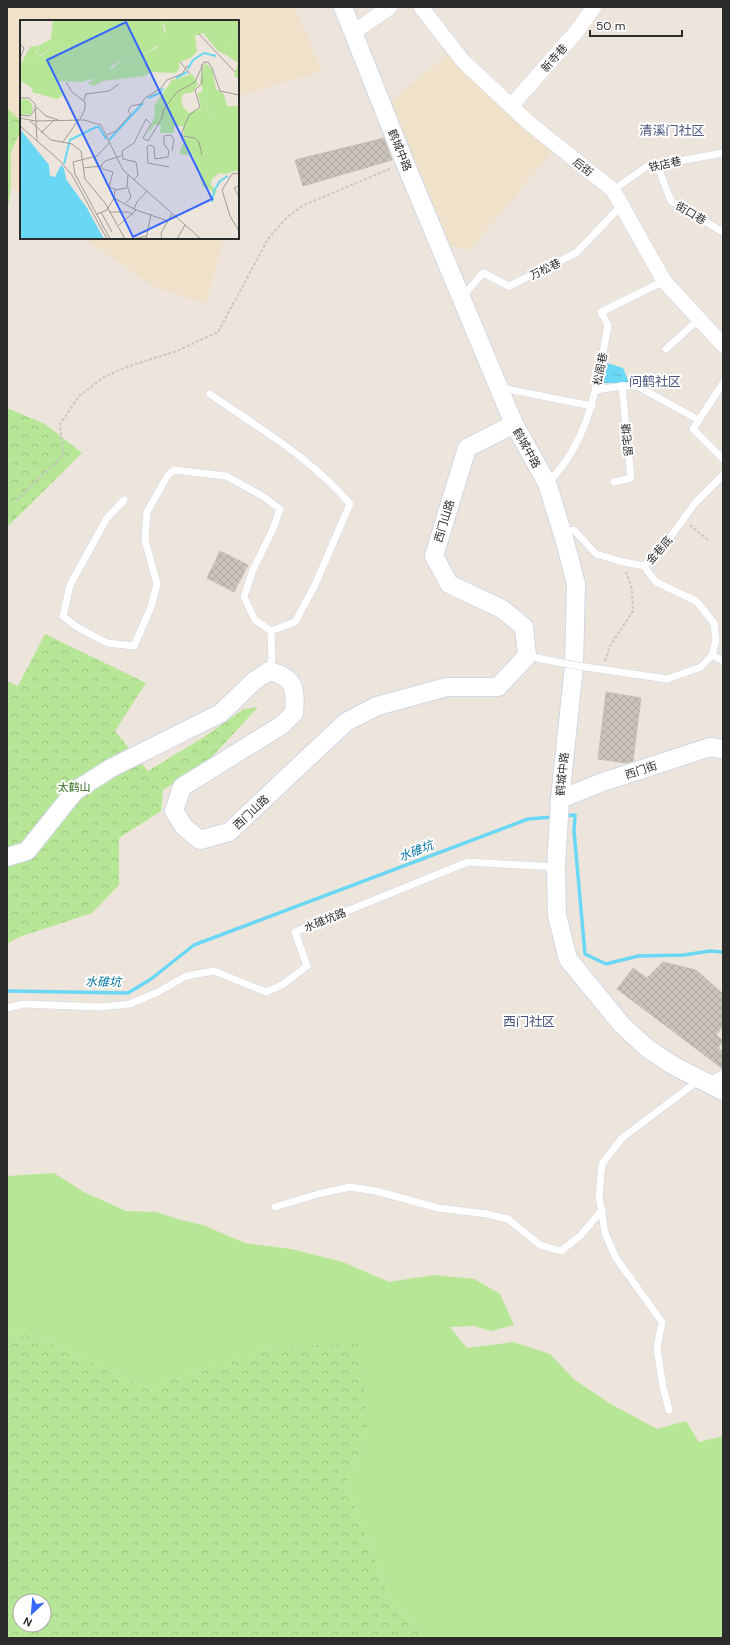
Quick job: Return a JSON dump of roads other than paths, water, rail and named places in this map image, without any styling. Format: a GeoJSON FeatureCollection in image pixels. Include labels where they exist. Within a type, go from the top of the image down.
{"type":"FeatureCollection","features":[{"type":"Feature","properties":{"kind":"street","name":"鹤城中路"},"geometry":{"type":"LineString","coordinates":[[343,7],[405,163],[498,387],[514,424],[546,483],[562,532],[576,584],[574,666],[559,811],[556,867],[557,915],[568,959],[622,1025],[647,1048],[674,1066],[714,1083]]}},
{"type":"Feature","properties":{"kind":"street"},"geometry":{"type":"LineString","coordinates":[[354,32],[390,7]]}},
{"type":"Feature","properties":{"kind":"street","name":"后街"},"geometry":{"type":"LineString","coordinates":[[421,7],[463,61],[529,123],[613,190],[664,281],[723,345]]}},
{"type":"Feature","properties":{"kind":"street","name":"新寺巷"},"geometry":{"type":"LineString","coordinates":[[511,106],[577,31],[594,7]]}},
{"type":"Feature","properties":{"kind":"street","name":"西门山路"},"geometry":{"type":"LineString","coordinates":[[269,670],[288,678],[296,693],[294,713],[282,725],[182,787],[174,811],[184,827],[200,840],[229,832],[346,722],[377,706],[447,688],[498,687],[526,656],[524,626],[502,609],[449,584],[434,556],[467,448],[514,424]]}},
{"type":"Feature","properties":{"kind":"street"},"geometry":{"type":"LineString","coordinates":[[7,856],[27,852],[75,791],[111,768],[221,713],[254,681],[269,670]]}},
{"type":"Feature","properties":{"kind":"street","name":"西门街"},"geometry":{"type":"LineString","coordinates":[[559,811],[603,782],[710,747],[723,749]]}},
{"type":"Feature","properties":{"kind":"lane","name":"铁店巷"},"geometry":{"type":"LineString","coordinates":[[613,190],[646,167],[723,153]]}},
{"type":"Feature","properties":{"kind":"lane","name":"街口巷"},"geometry":{"type":"LineString","coordinates":[[657,165],[670,201],[723,232]]}},
{"type":"Feature","properties":{"kind":"lane","name":"万松巷"},"geometry":{"type":"LineString","coordinates":[[461,298],[483,273],[509,286],[576,253],[622,204]]}},
{"type":"Feature","properties":{"kind":"lane","name":"松阁巷"},"geometry":{"type":"LineString","coordinates":[[546,483],[558,473],[574,446],[588,418],[592,406],[608,325],[601,312],[664,281]]}},
{"type":"Feature","properties":{"kind":"lane"},"geometry":{"type":"LineString","coordinates":[[666,349],[699,319]]}},
{"type":"Feature","properties":{"kind":"lane"},"geometry":{"type":"LineString","coordinates":[[723,383],[693,429],[723,459]]}},
{"type":"Feature","properties":{"kind":"lane"},"geometry":{"type":"LineString","coordinates":[[596,390],[622,386],[637,386],[699,420]]}},
{"type":"Feature","properties":{"kind":"lane","name":"留宅塘"},"geometry":{"type":"LineString","coordinates":[[614,482],[631,478],[622,386]]}},
{"type":"Feature","properties":{"kind":"lane"},"geometry":{"type":"LineString","coordinates":[[498,387],[592,406]]}},
{"type":"Feature","properties":{"kind":"lane"},"geometry":{"type":"LineString","coordinates":[[210,394],[306,462],[340,492],[350,504],[315,585],[296,622],[271,631]]}},
{"type":"Feature","properties":{"kind":"lane"},"geometry":{"type":"LineString","coordinates":[[124,500],[107,518],[70,585],[63,616],[77,627],[107,643],[134,646],[151,607],[157,584],[145,540],[147,512],[168,475],[174,470],[226,476],[264,497],[280,508],[273,529],[253,570],[244,597],[255,620],[271,631]]}},
{"type":"Feature","properties":{"kind":"lane","name":"金巷底"},"geometry":{"type":"LineString","coordinates":[[712,655],[716,641],[714,623],[696,601],[656,582],[644,566],[666,543],[695,503],[723,475]]}},
{"type":"Feature","properties":{"kind":"lane"},"geometry":{"type":"LineString","coordinates":[[562,532],[574,530],[596,554],[623,562],[644,566]]}},
{"type":"Feature","properties":{"kind":"lane"},"geometry":{"type":"LineString","coordinates":[[269,670],[272,659],[271,631]]}},
{"type":"Feature","properties":{"kind":"lane"},"geometry":{"type":"LineString","coordinates":[[526,656],[603,670],[667,679],[701,667],[712,655],[723,661]]}},
{"type":"Feature","properties":{"kind":"lane","name":"水碓坑路"},"geometry":{"type":"LineString","coordinates":[[7,1008],[24,1004],[100,1007],[130,1004],[158,992],[186,976],[214,971],[266,992],[282,986],[307,966],[295,932],[468,862],[556,867]]}},
{"type":"Feature","properties":{"kind":"lane"},"geometry":{"type":"LineString","coordinates":[[669,1410],[663,1387],[657,1348],[662,1322],[616,1258],[605,1233],[599,1196],[602,1164],[622,1138],[714,1083]]}},
{"type":"Feature","properties":{"kind":"lane"},"geometry":{"type":"LineString","coordinates":[[275,1206],[350,1187],[376,1191],[438,1208],[508,1219],[540,1245],[561,1251],[581,1235],[602,1210]]}},
{"type":"Feature","properties":{"kind":"water"},"geometry":{"type":"Polygon","coordinates":[[[607,363],[623,368],[629,383],[602,383],[607,363]]]}},
{"type":"Feature","properties":{"kind":"waterway","name":"水碓坑"},"geometry":{"type":"LineString","coordinates":[[563,816],[575,815],[574,831],[585,954],[606,964],[638,956],[684,955],[710,951],[723,952]]}},
{"type":"Feature","properties":{"kind":"waterway","name":"水碓坑"},"geometry":{"type":"LineString","coordinates":[[7,991],[128,993],[151,979],[194,945],[528,819],[553,817]]}},
{"type":"Feature","properties":{"kind":"district","name":"清溪门社区"},"geometry":{"type":"Point","coordinates":[672,130]}},
{"type":"Feature","properties":{"kind":"district","name":"问鹤社区"},"geometry":{"type":"Point","coordinates":[655,381]}},
{"type":"Feature","properties":{"kind":"district","name":"西门社区"},"geometry":{"type":"Point","coordinates":[529,1021]}},
{"type":"Feature","properties":{"kind":"park label","name":"太鹤山"},"geometry":{"type":"Point","coordinates":[74,787]}}]}
